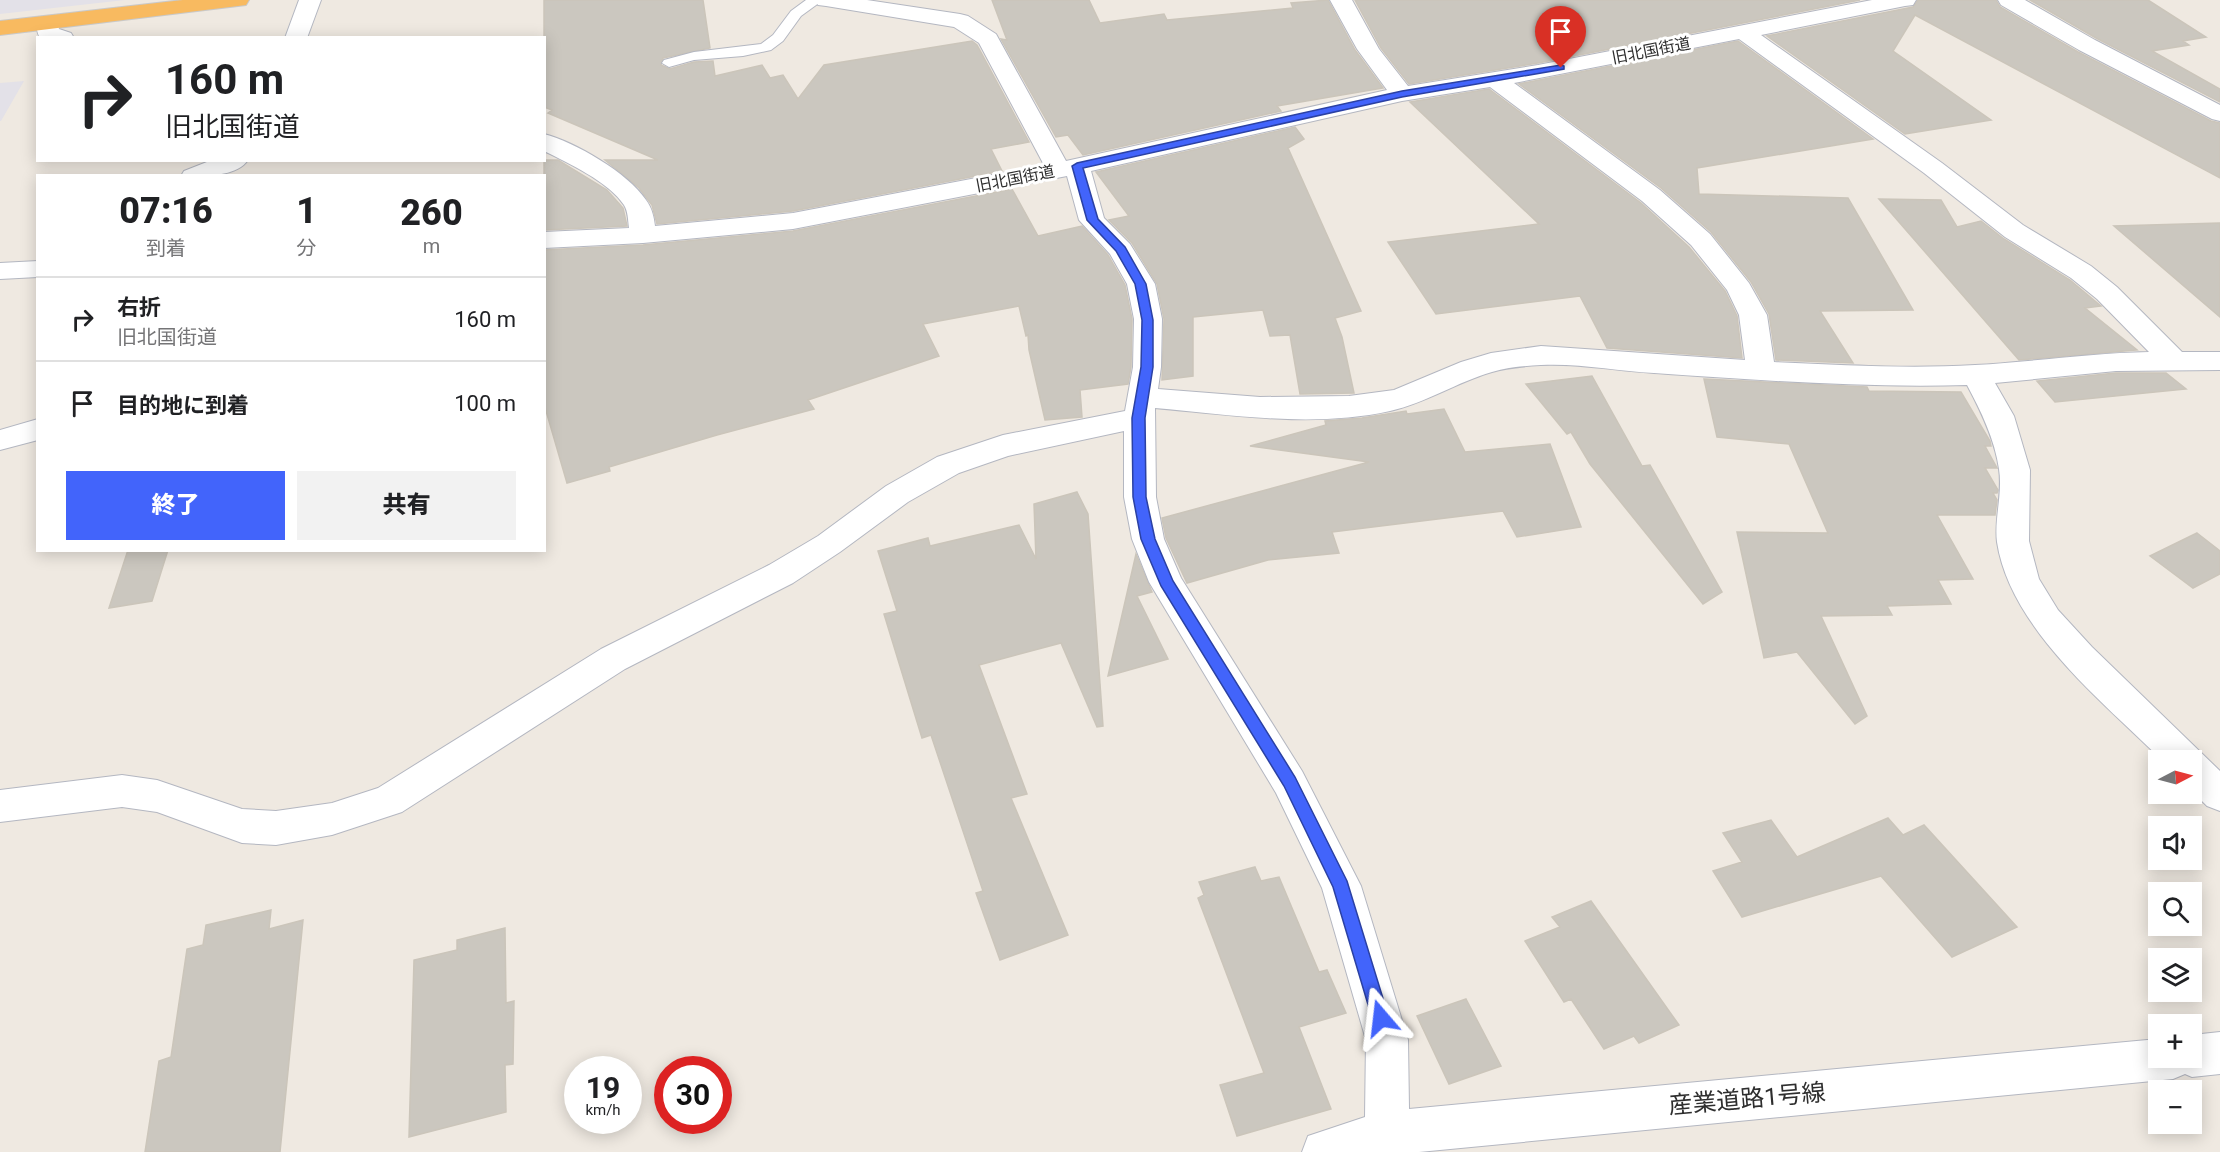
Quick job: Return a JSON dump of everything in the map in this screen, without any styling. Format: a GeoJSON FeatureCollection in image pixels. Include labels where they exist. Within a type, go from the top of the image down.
{"type":"FeatureCollection","features":[{"type":"Feature","properties":{"kind":"highway"},"geometry":{"type":"LineString","coordinates":[[0,28],[55,30],[238,0]]}},
{"type":"Feature","properties":{"kind":"street"},"geometry":{"type":"LineString","coordinates":[[298,36],[310,0]]}},
{"type":"Feature","properties":{"kind":"street"},"geometry":{"type":"LineString","coordinates":[[826,0],[960,21],[988,39],[1068,168],[1092,220],[1121,250],[1141,284],[1148,320],[1147,367],[1141,408],[1140,497],[1148,539],[1166,582],[1289,782],[1341,886],[1387,1040],[1387,1142]]}},
{"type":"Feature","properties":{"kind":"street"},"geometry":{"type":"LineString","coordinates":[[1341,0],[1356,32],[1372,57],[1402,94]]}},
{"type":"Feature","properties":{"kind":"street","name":"旧北国街道"},"geometry":{"type":"LineString","coordinates":[[546,240],[793,221],[1068,168],[1402,94],[1494,79],[1905,0]]}},
{"type":"Feature","properties":{"kind":"street"},"geometry":{"type":"LineString","coordinates":[[2009,0],[2086,45],[2220,114]]}},
{"type":"Feature","properties":{"kind":"street"},"geometry":{"type":"LineString","coordinates":[[1743,32],[1913,154],[2014,231],[2081,272],[2107,293],[2173,360]]}},
{"type":"Feature","properties":{"kind":"street"},"geometry":{"type":"LineString","coordinates":[[1494,79],[1615,168],[1686,226],[1721,260],[1753,315],[1757,332],[1760,370]]}},
{"type":"Feature","properties":{"kind":"street"},"geometry":{"type":"LineString","coordinates":[[546,142],[585,161],[635,203],[642,219],[643,234]]}},
{"type":"Feature","properties":{"kind":"street"},"geometry":{"type":"LineString","coordinates":[[198,174],[231,162]]}},
{"type":"Feature","properties":{"kind":"street"},"geometry":{"type":"LineString","coordinates":[[0,271],[36,269]]}},
{"type":"Feature","properties":{"kind":"street"},"geometry":{"type":"LineString","coordinates":[[0,806],[122,791],[157,796],[242,826],[276,828],[332,819],[389,801],[613,659],[781,574],[829,544],[897,494],[948,465],[1003,446],[1141,408],[1300,408],[1378,403],[1399,399],[1492,362],[1553,355],[1627,363],[1930,377],[2173,360],[2220,361]]}},
{"type":"Feature","properties":{"kind":"street"},"geometry":{"type":"LineString","coordinates":[[1976,375],[2000,416],[2015,470],[2013,541],[2023,580],[2046,620],[2080,657],[2175,750]]}},
{"type":"Feature","properties":{"kind":"street"},"geometry":{"type":"LineString","coordinates":[[0,440],[36,430]]}},
{"type":"Feature","properties":{"kind":"street"},"geometry":{"type":"LineString","coordinates":[[2202,776],[2220,795]]}},
{"type":"Feature","properties":{"kind":"street"},"geometry":{"type":"LineString","coordinates":[[2202,1055],[2220,1053]]}},
{"type":"Feature","properties":{"kind":"street","name":"産業道路1号線"},"geometry":{"type":"LineString","coordinates":[[1324,1152],[1387,1142],[2148,1061]]}},
{"type":"Feature","properties":{"kind":"lane"},"geometry":{"type":"LineString","coordinates":[[669,63],[704,54],[767,47],[776,41],[798,12],[816,0]]}},
{"type":"Feature","properties":{"kind":"shaded area"},"geometry":{"type":"Polygon","coordinates":[[[0,0],[125,0],[0,14],[0,0]]]}},
{"type":"Feature","properties":{"kind":"shaded area"},"geometry":{"type":"Polygon","coordinates":[[[24,81],[1,121],[0,121],[0,83],[24,81]]]}},
{"type":"Feature","properties":{"kind":"building"},"geometry":{"type":"Polygon","coordinates":[[[544,0],[703,0],[710,48],[663,58],[661,65],[670,69],[694,62],[713,61],[715,76],[762,65],[770,78],[783,75],[798,99],[824,65],[972,41],[977,45],[1029,142],[991,149],[1002,171],[793,211],[657,224],[652,205],[639,188],[605,160],[658,160],[548,113],[552,110],[546,108],[546,36],[544,36],[544,0]]]}},
{"type":"Feature","properties":{"kind":"building"},"geometry":{"type":"Polygon","coordinates":[[[992,0],[1089,0],[1100,23],[1164,14],[1167,20],[1293,8],[1291,3],[1328,0],[1355,50],[1383,88],[1277,106],[1281,111],[1083,155],[1068,135],[1056,137],[1001,39],[1007,40],[992,0]]]}},
{"type":"Feature","properties":{"kind":"building"},"geometry":{"type":"Polygon","coordinates":[[[1355,0],[1860,0],[1538,63],[1409,84],[1381,48],[1355,0]]]}},
{"type":"Feature","properties":{"kind":"building"},"geometry":{"type":"Polygon","coordinates":[[[1918,0],[1996,0],[2000,7],[2078,52],[2211,121],[2220,123],[2220,178],[1915,15],[1893,51],[1991,120],[1905,134],[1767,36],[1913,7],[1918,0]]]}},
{"type":"Feature","properties":{"kind":"building"},"geometry":{"type":"Polygon","coordinates":[[[2030,0],[2148,0],[2206,37],[2183,41],[2189,45],[2152,51],[2220,89],[2220,102],[2096,38],[2030,0]]]}},
{"type":"Feature","properties":{"kind":"building"},"geometry":{"type":"Polygon","coordinates":[[[1738,41],[1873,139],[1697,168],[1699,194],[1848,198],[1913,310],[1820,311],[1853,363],[1776,360],[1769,314],[1751,282],[1711,232],[1661,188],[1519,84],[1738,41]]]}},
{"type":"Feature","properties":{"kind":"building"},"geometry":{"type":"Polygon","coordinates":[[[1489,89],[1641,203],[1689,247],[1725,291],[1737,316],[1742,358],[1607,348],[1580,296],[1436,314],[1388,242],[1539,224],[1410,102],[1489,89]]]}},
{"type":"Feature","properties":{"kind":"building"},"geometry":{"type":"Polygon","coordinates":[[[1295,127],[1304,139],[1288,148],[1361,311],[1335,318],[1342,337],[1354,393],[1300,394],[1290,335],[1270,336],[1263,310],[1193,317],[1193,376],[1162,380],[1164,319],[1157,284],[1132,243],[1109,220],[1129,216],[1096,172],[1295,127]]]}},
{"type":"Feature","properties":{"kind":"building"},"geometry":{"type":"Polygon","coordinates":[[[546,160],[558,160],[607,190],[623,208],[627,226],[546,230],[546,174],[544,174],[546,160]]]}},
{"type":"Feature","properties":{"kind":"building"},"geometry":{"type":"Polygon","coordinates":[[[1012,189],[1038,236],[1082,226],[1108,255],[1125,285],[1132,319],[1131,367],[1128,384],[1080,390],[1082,417],[1045,420],[1029,350],[1028,335],[1026,336],[1019,306],[923,324],[939,356],[808,400],[814,409],[609,467],[610,471],[567,483],[546,411],[546,250],[643,245],[793,231],[1012,189]]]}},
{"type":"Feature","properties":{"kind":"building"},"geometry":{"type":"Polygon","coordinates":[[[1879,199],[1941,200],[1957,227],[1981,221],[2004,239],[2070,280],[2101,306],[2085,308],[2137,350],[2019,360],[1879,199]]]}},
{"type":"Feature","properties":{"kind":"building"},"geometry":{"type":"Polygon","coordinates":[[[2220,223],[2220,317],[2114,226],[2220,223]]]}},
{"type":"Feature","properties":{"kind":"building"},"geometry":{"type":"Polygon","coordinates":[[[2116,373],[2166,373],[2186,389],[2055,402],[2037,381],[2116,373]]]}},
{"type":"Feature","properties":{"kind":"building"},"geometry":{"type":"Polygon","coordinates":[[[1592,376],[1642,466],[1650,465],[1722,592],[1703,604],[1590,464],[1571,432],[1567,434],[1526,384],[1592,376]]]}},
{"type":"Feature","properties":{"kind":"building"},"geometry":{"type":"Polygon","coordinates":[[[1704,379],[1867,387],[1869,391],[1961,392],[1990,441],[1991,446],[1985,446],[1997,468],[1985,468],[1998,490],[1997,493],[1993,493],[1997,500],[1995,515],[1937,515],[1973,579],[1938,580],[1951,604],[1887,606],[1892,615],[1821,616],[1867,716],[1855,724],[1797,652],[1764,658],[1737,532],[1828,533],[1789,444],[1717,437],[1704,379]]]}},
{"type":"Feature","properties":{"kind":"building"},"geometry":{"type":"Polygon","coordinates":[[[1444,409],[1465,452],[1550,444],[1581,527],[1517,537],[1503,511],[1332,532],[1339,553],[1268,560],[1187,583],[1166,538],[1162,518],[1369,462],[1250,446],[1326,425],[1325,421],[1406,411],[1407,414],[1444,409]]]}},
{"type":"Feature","properties":{"kind":"building"},"geometry":{"type":"Polygon","coordinates":[[[1077,492],[1088,514],[1103,726],[1097,727],[1061,643],[979,665],[1027,794],[1011,798],[1068,935],[1000,960],[976,893],[983,891],[931,735],[922,738],[884,614],[897,611],[878,551],[928,538],[930,546],[1019,525],[1036,559],[1034,504],[1077,492]]]}},
{"type":"Feature","properties":{"kind":"building"},"geometry":{"type":"Polygon","coordinates":[[[2197,533],[2220,551],[2220,574],[2193,588],[2150,556],[2197,533]]]}},
{"type":"Feature","properties":{"kind":"building"},"geometry":{"type":"Polygon","coordinates":[[[127,552],[167,552],[152,601],[109,608],[127,552]]]}},
{"type":"Feature","properties":{"kind":"building"},"geometry":{"type":"Polygon","coordinates":[[[1136,554],[1152,592],[1137,596],[1168,659],[1108,676],[1136,554]]]}},
{"type":"Feature","properties":{"kind":"building"},"geometry":{"type":"Polygon","coordinates":[[[1888,818],[1903,835],[1924,825],[2017,927],[1952,957],[1881,876],[1742,917],[1713,871],[1742,862],[1723,833],[1771,820],[1797,857],[1888,818]]]}},
{"type":"Feature","properties":{"kind":"building"},"geometry":{"type":"Polygon","coordinates":[[[1255,867],[1261,881],[1279,877],[1319,972],[1327,970],[1346,1013],[1299,1027],[1331,1109],[1237,1136],[1220,1085],[1264,1073],[1198,898],[1204,895],[1199,882],[1255,867]]]}},
{"type":"Feature","properties":{"kind":"building"},"geometry":{"type":"Polygon","coordinates":[[[1591,901],[1679,1025],[1639,1043],[1634,1036],[1604,1049],[1571,999],[1564,1002],[1525,941],[1560,927],[1552,917],[1591,901]]]}},
{"type":"Feature","properties":{"kind":"building"},"geometry":{"type":"Polygon","coordinates":[[[271,910],[269,929],[303,920],[280,1152],[145,1152],[159,1061],[171,1057],[187,949],[203,945],[206,925],[271,910]]]}},
{"type":"Feature","properties":{"kind":"building"},"geometry":{"type":"Polygon","coordinates":[[[505,928],[506,1003],[514,1001],[513,1064],[505,1065],[506,1112],[409,1137],[414,960],[457,950],[457,940],[505,928]]]}},
{"type":"Feature","properties":{"kind":"building"},"geometry":{"type":"Polygon","coordinates":[[[1466,999],[1501,1066],[1449,1084],[1417,1016],[1466,999]]]}},
{"type":"Feature","properties":{"kind":"route"},"geometry":{"type":"LineString","coordinates":[[1381,1018],[1341,886],[1289,782],[1166,582],[1148,539],[1140,497],[1139,418],[1147,367],[1148,320],[1141,284],[1121,250],[1092,220],[1077,166],[1402,94],[1561,68]]}}]}
